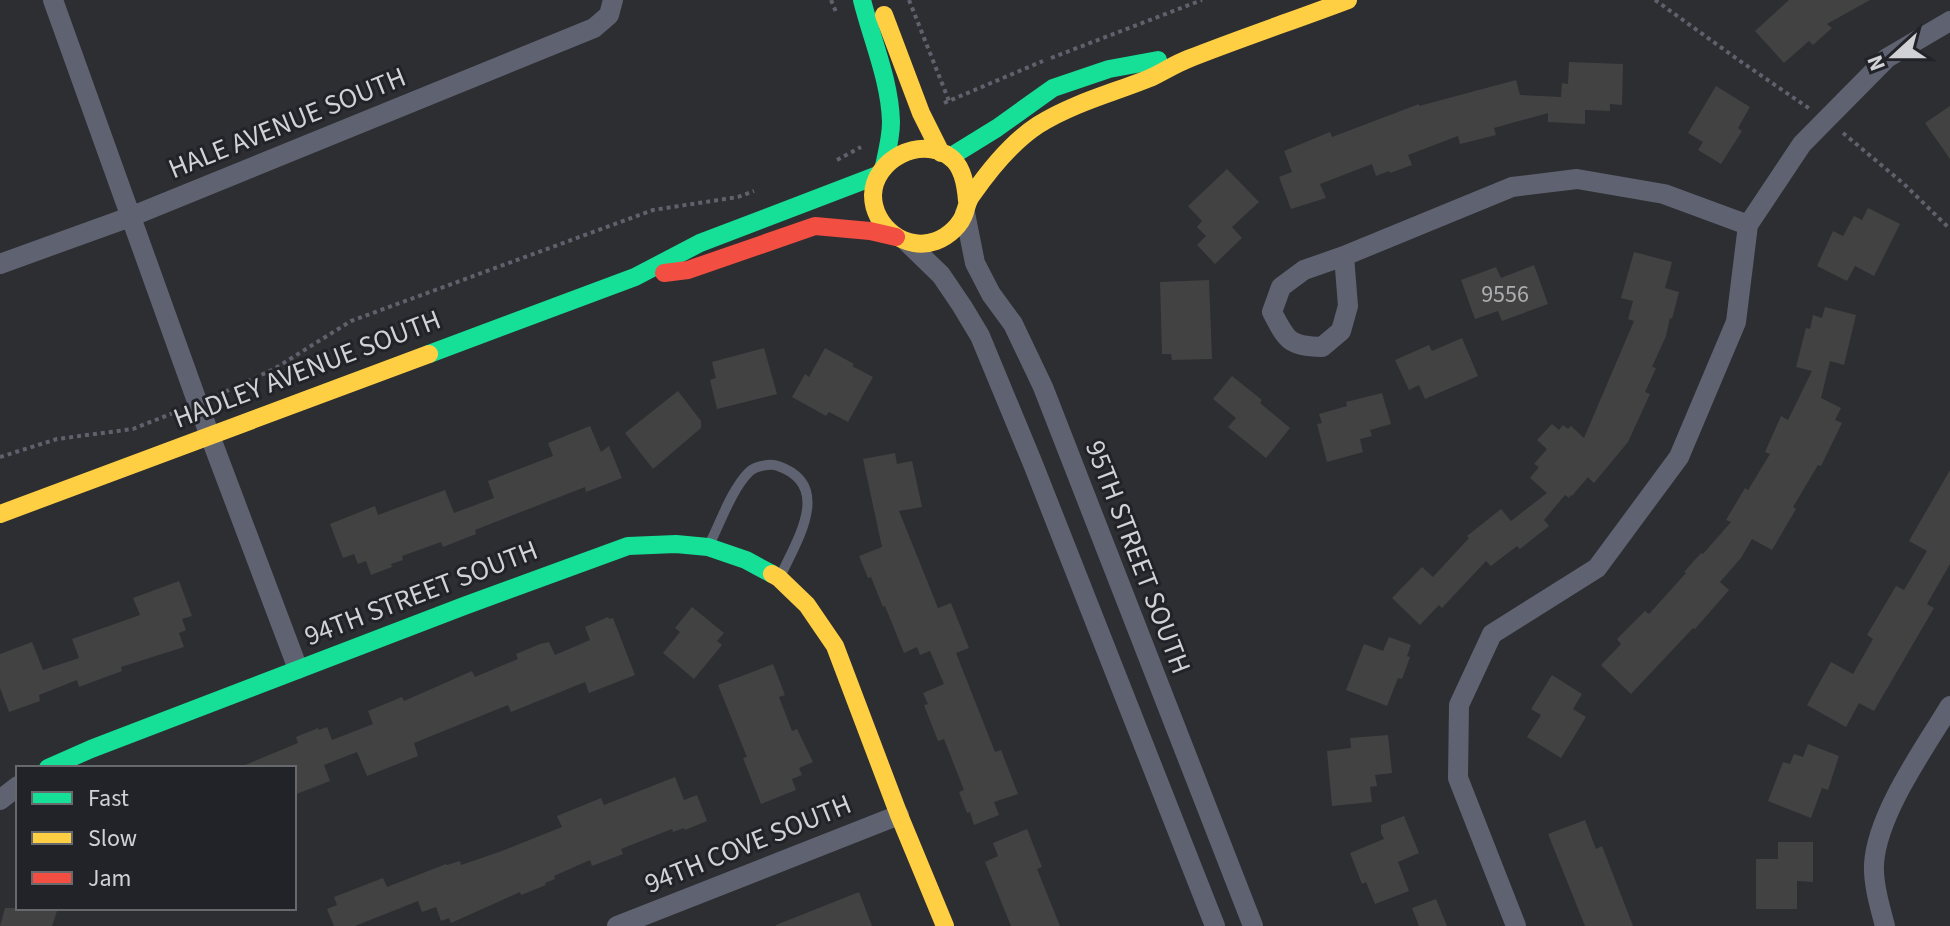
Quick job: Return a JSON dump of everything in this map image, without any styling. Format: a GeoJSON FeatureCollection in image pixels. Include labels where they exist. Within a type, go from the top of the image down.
{"type":"FeatureCollection","features":[{"type":"Feature","properties":{"kind":"street","name":"94TH STREET SOUTH"},"geometry":{"type":"LineString","coordinates":[[53,0],[210,436],[298,669],[628,546],[676,544],[708,547],[746,560],[779,578],[807,605],[835,646],[945,926]]}},
{"type":"Feature","properties":{"kind":"street","name":"HALE AVENUE SOUTH"},"geometry":{"type":"LineString","coordinates":[[0,264],[130,217],[594,28],[609,15],[613,0]]}},
{"type":"Feature","properties":{"kind":"street"},"geometry":{"type":"LineString","coordinates":[[862,0],[885,79],[891,123],[890,138],[874,186],[875,209],[886,230],[901,239],[941,275],[980,336],[1215,926]]}},
{"type":"Feature","properties":{"kind":"street"},"geometry":{"type":"LineString","coordinates":[[878,0],[921,113],[964,179],[966,207]]}},
{"type":"Feature","properties":{"kind":"street"},"geometry":{"type":"LineString","coordinates":[[901,239],[918,244],[930,243],[951,232],[966,207],[1016,142],[1040,124],[1153,77],[1184,60],[1348,0]]}},
{"type":"Feature","properties":{"kind":"street"},"geometry":{"type":"LineString","coordinates":[[1516,926],[1458,778],[1459,705],[1492,634],[1597,568],[1679,457],[1736,322],[1748,225],[1802,144],[1887,58],[1950,21]]}},
{"type":"Feature","properties":{"kind":"street"},"geometry":{"type":"LineString","coordinates":[[881,170],[892,158],[911,150],[921,149],[946,155],[997,128],[1053,88],[1099,72],[1152,60],[1184,60]]}},
{"type":"Feature","properties":{"kind":"street","name":"HADLEY AVENUE SOUTH"},"geometry":{"type":"LineString","coordinates":[[0,514],[635,277],[700,243],[881,170]]}},
{"type":"Feature","properties":{"kind":"street"},"geometry":{"type":"LineString","coordinates":[[1344,256],[1348,306],[1341,331],[1322,347],[1299,347],[1283,333],[1272,312],[1281,287],[1304,270],[1512,187],[1577,179],[1664,194],[1748,225]]}},
{"type":"Feature","properties":{"kind":"street","name":"95TH STREET SOUTH"},"geometry":{"type":"LineString","coordinates":[[966,207],[975,263],[991,294],[1013,324],[1043,387],[1253,926]]}},
{"type":"Feature","properties":{"kind":"street","name":"HADLEY AVENUE SOUTH"},"geometry":{"type":"LineString","coordinates":[[635,277],[688,270],[815,226],[870,231],[901,239]]}},
{"type":"Feature","properties":{"kind":"street"},"geometry":{"type":"LineString","coordinates":[[53,766],[298,669]]}},
{"type":"Feature","properties":{"kind":"street"},"geometry":{"type":"LineString","coordinates":[[1885,926],[1874,865],[1882,829],[1898,794],[1950,706]]}},
{"type":"Feature","properties":{"kind":"street"},"geometry":{"type":"LineString","coordinates":[[0,800],[16,788]]}},
{"type":"Feature","properties":{"kind":"street","name":"94TH COVE SOUTH"},"geometry":{"type":"LineString","coordinates":[[617,926],[899,815]]}},
{"type":"Feature","properties":{"kind":"lane"},"geometry":{"type":"LineString","coordinates":[[708,547],[745,477],[752,469],[774,464],[795,474],[808,494],[808,509],[801,533],[779,578]]}},
{"type":"Feature","properties":{"kind":"path"},"geometry":{"type":"LineString","coordinates":[[909,0],[949,101]]}},
{"type":"Feature","properties":{"kind":"path"},"geometry":{"type":"LineString","coordinates":[[937,106],[1202,0]]}},
{"type":"Feature","properties":{"kind":"path"},"geometry":{"type":"LineString","coordinates":[[827,166],[861,146]]}},
{"type":"Feature","properties":{"kind":"path"},"geometry":{"type":"LineString","coordinates":[[218,395],[274,369],[351,321],[653,210],[738,197],[765,188]]}},
{"type":"Feature","properties":{"kind":"path"},"geometry":{"type":"LineString","coordinates":[[0,457],[57,439],[133,429],[178,411]]}},
{"type":"Feature","properties":{"kind":"building"},"geometry":{"type":"Polygon","coordinates":[[[1789,0],[1870,0],[1827,24],[1832,28],[1813,45],[1809,41],[1784,63],[1755,31],[1789,0]]]}},
{"type":"Feature","properties":{"kind":"building"},"geometry":{"type":"Polygon","coordinates":[[[1569,62],[1623,64],[1622,105],[1610,104],[1610,111],[1585,110],[1585,124],[1548,122],[1548,113],[1494,128],[1496,135],[1460,144],[1458,136],[1408,155],[1412,165],[1390,173],[1376,176],[1372,164],[1320,184],[1326,198],[1291,209],[1279,177],[1292,172],[1284,151],[1330,132],[1332,137],[1419,104],[1516,80],[1520,95],[1561,97],[1562,83],[1568,84],[1569,62]]]}},
{"type":"Feature","properties":{"kind":"building"},"geometry":{"type":"Polygon","coordinates":[[[1716,86],[1750,107],[1738,128],[1742,131],[1721,164],[1698,150],[1703,142],[1688,133],[1716,86]]]}},
{"type":"Feature","properties":{"kind":"building"},"geometry":{"type":"Polygon","coordinates":[[[1950,106],[1950,159],[1925,123],[1950,106]]]}},
{"type":"Feature","properties":{"kind":"building"},"geometry":{"type":"Polygon","coordinates":[[[1227,169],[1259,202],[1232,227],[1242,238],[1215,264],[1197,245],[1206,236],[1197,227],[1202,221],[1188,206],[1227,169]]]}},
{"type":"Feature","properties":{"kind":"building"},"geometry":{"type":"Polygon","coordinates":[[[1868,208],[1900,224],[1874,276],[1855,266],[1847,281],[1817,266],[1833,231],[1843,236],[1854,216],[1862,220],[1868,208]]]}},
{"type":"Feature","properties":{"kind":"building"},"geometry":{"type":"Polygon","coordinates":[[[1634,252],[1672,262],[1665,288],[1679,292],[1666,336],[1652,367],[1656,368],[1645,392],[1650,394],[1628,442],[1594,483],[1588,477],[1572,496],[1569,498],[1565,495],[1544,520],[1549,526],[1520,549],[1517,546],[1491,566],[1486,561],[1442,608],[1439,605],[1420,625],[1392,598],[1422,567],[1433,577],[1469,538],[1467,536],[1501,509],[1511,521],[1547,493],[1530,478],[1539,467],[1534,464],[1547,449],[1537,440],[1552,424],[1559,430],[1563,425],[1568,429],[1571,426],[1584,438],[1634,321],[1628,319],[1633,301],[1621,298],[1634,252]]]}},
{"type":"Feature","properties":{"kind":"building"},"geometry":{"type":"Polygon","coordinates":[[[1534,265],[1548,304],[1502,321],[1498,311],[1475,319],[1461,280],[1496,267],[1501,278],[1534,265]]]}},
{"type":"Feature","properties":{"kind":"building"},"geometry":{"type":"Polygon","coordinates":[[[1209,280],[1212,359],[1172,360],[1171,354],[1162,354],[1160,282],[1209,280]]]}},
{"type":"Feature","properties":{"kind":"building"},"geometry":{"type":"Polygon","coordinates":[[[1825,307],[1856,315],[1844,365],[1830,361],[1821,398],[1841,408],[1835,420],[1842,423],[1821,466],[1818,465],[1793,507],[1796,509],[1772,550],[1752,539],[1741,558],[1720,582],[1729,590],[1631,694],[1601,665],[1621,644],[1617,639],[1645,611],[1649,614],[1731,522],[1726,520],[1770,454],[1765,452],[1781,416],[1788,420],[1812,371],[1796,367],[1806,328],[1810,329],[1813,315],[1822,318],[1825,307]]]}},
{"type":"Feature","properties":{"kind":"building"},"geometry":{"type":"Polygon","coordinates":[[[1462,338],[1478,376],[1425,399],[1419,385],[1409,390],[1395,360],[1429,345],[1432,351],[1462,338]]]}},
{"type":"Feature","properties":{"kind":"building"},"geometry":{"type":"Polygon","coordinates":[[[764,348],[777,394],[717,409],[710,380],[716,378],[712,362],[764,348]]]}},
{"type":"Feature","properties":{"kind":"building"},"geometry":{"type":"Polygon","coordinates":[[[825,348],[873,377],[848,422],[829,412],[826,416],[792,397],[805,374],[809,377],[825,348]]]}},
{"type":"Feature","properties":{"kind":"building"},"geometry":{"type":"Polygon","coordinates":[[[1232,376],[1290,428],[1266,458],[1228,427],[1236,418],[1213,399],[1232,376]]]}},
{"type":"Feature","properties":{"kind":"building"},"geometry":{"type":"Polygon","coordinates":[[[678,391],[701,421],[701,428],[653,469],[625,433],[678,391]]]}},
{"type":"Feature","properties":{"kind":"building"},"geometry":{"type":"Polygon","coordinates":[[[1382,393],[1391,424],[1370,430],[1372,436],[1360,439],[1363,452],[1327,462],[1317,424],[1322,423],[1319,414],[1347,406],[1346,402],[1382,393]]]}},
{"type":"Feature","properties":{"kind":"building"},"geometry":{"type":"Polygon","coordinates":[[[590,426],[601,452],[609,446],[622,478],[586,492],[585,487],[475,530],[476,534],[443,547],[441,542],[402,556],[403,560],[391,564],[392,567],[371,575],[366,561],[358,564],[354,554],[343,558],[330,524],[375,506],[378,515],[445,490],[454,513],[494,498],[488,481],[553,456],[548,443],[590,426]]]}},
{"type":"Feature","properties":{"kind":"building"},"geometry":{"type":"Polygon","coordinates":[[[895,453],[897,464],[912,461],[922,507],[899,511],[938,608],[951,603],[969,648],[956,653],[995,752],[1001,750],[1018,794],[994,802],[999,815],[974,825],[959,792],[964,790],[944,739],[938,741],[924,705],[928,704],[923,693],[944,684],[930,651],[920,655],[917,647],[904,653],[885,606],[859,556],[882,547],[863,459],[895,453]]]}},
{"type":"Feature","properties":{"kind":"building"},"geometry":{"type":"Polygon","coordinates":[[[1950,470],[1950,564],[1927,604],[1934,608],[1874,711],[1859,703],[1846,727],[1807,705],[1831,662],[1853,674],[1873,639],[1867,635],[1896,586],[1904,590],[1927,551],[1909,541],[1950,470]]]}},
{"type":"Feature","properties":{"kind":"building"},"geometry":{"type":"Polygon","coordinates":[[[179,581],[192,616],[182,619],[186,630],[179,633],[184,647],[121,667],[122,671],[79,687],[77,680],[39,695],[40,701],[9,712],[0,688],[0,654],[32,642],[43,670],[79,658],[72,639],[140,615],[133,598],[179,581]]]}},
{"type":"Feature","properties":{"kind":"building"},"geometry":{"type":"Polygon","coordinates":[[[692,607],[724,633],[717,641],[722,645],[694,679],[663,653],[680,632],[675,628],[692,607]]]}},
{"type":"Feature","properties":{"kind":"building"},"geometry":{"type":"Polygon","coordinates":[[[608,617],[613,618],[635,675],[589,693],[585,682],[511,712],[508,705],[414,743],[418,756],[367,776],[357,752],[324,765],[330,781],[296,794],[296,766],[243,766],[298,743],[296,737],[318,728],[327,727],[332,740],[373,724],[368,711],[402,697],[404,701],[472,671],[475,677],[518,659],[516,654],[540,644],[549,642],[555,655],[590,640],[585,627],[608,617]]]}},
{"type":"Feature","properties":{"kind":"building"},"geometry":{"type":"Polygon","coordinates":[[[1389,637],[1411,645],[1402,679],[1398,678],[1387,706],[1346,690],[1364,644],[1383,651],[1389,637]]]}},
{"type":"Feature","properties":{"kind":"building"},"geometry":{"type":"Polygon","coordinates":[[[773,664],[785,695],[779,697],[792,731],[797,729],[813,762],[799,768],[802,775],[792,779],[796,790],[761,804],[743,758],[747,757],[718,685],[773,664]]]}},
{"type":"Feature","properties":{"kind":"building"},"geometry":{"type":"Polygon","coordinates":[[[1552,675],[1582,694],[1573,709],[1586,717],[1561,758],[1527,737],[1541,715],[1531,709],[1552,675]]]}},
{"type":"Feature","properties":{"kind":"building"},"geometry":{"type":"Polygon","coordinates":[[[1388,735],[1392,773],[1375,775],[1377,786],[1370,787],[1372,802],[1332,806],[1327,751],[1351,748],[1350,738],[1388,735]]]}},
{"type":"Feature","properties":{"kind":"building"},"geometry":{"type":"Polygon","coordinates":[[[1808,744],[1839,756],[1828,790],[1822,788],[1811,818],[1768,801],[1783,762],[1790,764],[1794,754],[1803,757],[1808,744]]]}},
{"type":"Feature","properties":{"kind":"building"},"geometry":{"type":"Polygon","coordinates":[[[675,777],[684,800],[697,795],[707,821],[685,830],[673,832],[672,829],[621,849],[623,854],[592,866],[590,860],[554,876],[555,879],[546,885],[521,895],[520,892],[451,923],[449,918],[441,921],[436,907],[422,912],[418,901],[355,926],[334,926],[327,909],[337,905],[334,897],[383,878],[387,887],[446,864],[460,861],[461,865],[499,852],[562,827],[557,816],[601,798],[604,805],[675,777]]]}},
{"type":"Feature","properties":{"kind":"building"},"geometry":{"type":"Polygon","coordinates":[[[1404,816],[1419,853],[1398,862],[1409,891],[1375,904],[1366,882],[1362,884],[1350,853],[1384,839],[1381,825],[1404,816]]]}},
{"type":"Feature","properties":{"kind":"building"},"geometry":{"type":"Polygon","coordinates":[[[1585,820],[1596,849],[1602,846],[1633,926],[1585,926],[1548,834],[1585,820]]]}},
{"type":"Feature","properties":{"kind":"building"},"geometry":{"type":"Polygon","coordinates":[[[1027,829],[1042,867],[1037,869],[1060,926],[1011,926],[985,862],[998,856],[993,843],[1027,829]]]}},
{"type":"Feature","properties":{"kind":"building"},"geometry":{"type":"Polygon","coordinates":[[[1778,842],[1813,842],[1813,882],[1797,881],[1797,909],[1756,909],[1756,859],[1778,859],[1778,842]]]}},
{"type":"Feature","properties":{"kind":"building"},"geometry":{"type":"Polygon","coordinates":[[[859,892],[872,926],[776,926],[776,925],[859,892]]]}},
{"type":"Feature","properties":{"kind":"building"},"geometry":{"type":"Polygon","coordinates":[[[1436,899],[1447,926],[1419,926],[1412,908],[1436,899]]]}},
{"type":"Feature","properties":{"kind":"building"},"geometry":{"type":"Polygon","coordinates":[[[5,908],[57,910],[52,926],[0,926],[5,908]]]}},
{"type":"Feature","properties":{"kind":"traffic: fast"},"geometry":{"type":"LineString","coordinates":[[862,0],[890,107],[890,133],[884,166]]}},
{"type":"Feature","properties":{"kind":"traffic: fast"},"geometry":{"type":"LineString","coordinates":[[950,157],[1053,88],[1109,69],[1158,60]]}},
{"type":"Feature","properties":{"kind":"traffic: fast"},"geometry":{"type":"LineString","coordinates":[[429,354],[635,277],[700,243],[878,175]]}},
{"type":"Feature","properties":{"kind":"traffic: fast"},"geometry":{"type":"LineString","coordinates":[[53,766],[464,606],[628,546],[676,544],[708,547],[746,560],[772,574]]}},
{"type":"Feature","properties":{"kind":"traffic: slow"},"geometry":{"type":"LineString","coordinates":[[967,201],[963,177],[954,161],[938,151],[925,149],[913,150],[890,162],[875,182],[873,195],[879,217],[893,234],[914,243],[936,241],[957,226],[986,175],[1019,139],[1038,125],[1065,110],[1150,78],[1188,59],[1348,0]]}},
{"type":"Feature","properties":{"kind":"traffic: slow"},"geometry":{"type":"LineString","coordinates":[[884,15],[921,113],[941,153]]}},
{"type":"Feature","properties":{"kind":"traffic: slow"},"geometry":{"type":"LineString","coordinates":[[0,514],[429,354]]}},
{"type":"Feature","properties":{"kind":"traffic: slow"},"geometry":{"type":"LineString","coordinates":[[772,574],[807,605],[835,646],[945,926]]}},
{"type":"Feature","properties":{"kind":"traffic: jam"},"geometry":{"type":"LineString","coordinates":[[664,273],[688,270],[815,226],[870,231],[896,237]]}}]}
